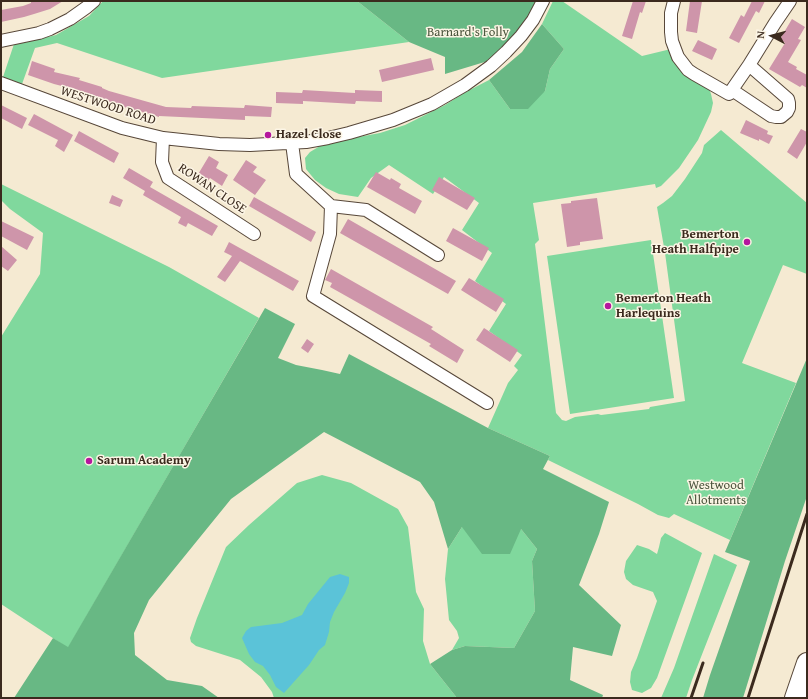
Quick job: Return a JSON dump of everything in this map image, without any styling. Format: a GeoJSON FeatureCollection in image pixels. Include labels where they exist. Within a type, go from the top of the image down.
{"type":"FeatureCollection","features":[{"type":"Feature","properties":{"kind":"highway"},"geometry":{"type":"LineString","coordinates":[[795,698],[807,663]]}},
{"type":"Feature","properties":{"kind":"street"},"geometry":{"type":"LineString","coordinates":[[1,41],[39,33],[50,29],[70,19],[94,1]]}},
{"type":"Feature","properties":{"kind":"street","name":"WESTWOOD ROAD"},"geometry":{"type":"LineString","coordinates":[[1,83],[122,128],[163,138],[219,144],[250,145],[292,143],[328,138],[375,125],[432,104],[480,75],[506,52],[520,36],[533,20],[543,1]]}},
{"type":"Feature","properties":{"kind":"street"},"geometry":{"type":"LineString","coordinates":[[674,1],[671,13],[671,32],[672,41],[678,57],[694,74],[729,94],[790,1]]}},
{"type":"Feature","properties":{"kind":"street"},"geometry":{"type":"LineString","coordinates":[[732,90],[772,116],[781,117],[787,112],[789,108],[788,98],[749,65]]}},
{"type":"Feature","properties":{"kind":"street","name":"ROWAN CLOSE"},"geometry":{"type":"LineString","coordinates":[[163,138],[162,162],[168,178],[254,234]]}},
{"type":"Feature","properties":{"kind":"street"},"geometry":{"type":"LineString","coordinates":[[292,143],[296,174],[331,206],[366,210],[438,255]]}},
{"type":"Feature","properties":{"kind":"street"},"geometry":{"type":"LineString","coordinates":[[331,206],[330,234],[313,296],[487,402]]}},
{"type":"Feature","properties":{"kind":"green space"},"geometry":{"type":"Polygon","coordinates":[[[103,1],[357,1],[409,42],[162,78],[57,43],[35,48],[22,84],[3,77],[14,44],[56,35],[89,16],[103,1]]]}},
{"type":"Feature","properties":{"kind":"green space","name":"Barnard's Folly"},"geometry":{"type":"Polygon","coordinates":[[[357,1],[537,1],[529,18],[503,49],[488,61],[445,74],[445,57],[409,42],[357,1]]]}},
{"type":"Feature","properties":{"kind":"green space","name":"Westwood Allotments"},"geometry":{"type":"Polygon","coordinates":[[[553,1],[562,1],[642,56],[671,49],[709,88],[713,103],[711,112],[698,140],[679,168],[661,186],[656,188],[655,184],[533,203],[539,240],[535,244],[556,413],[562,420],[566,421],[575,417],[649,409],[650,407],[685,401],[665,253],[657,207],[672,196],[685,179],[702,153],[704,145],[721,130],[807,203],[807,274],[783,265],[742,363],[796,383],[730,540],[674,514],[669,518],[658,515],[548,460],[550,456],[488,428],[508,383],[518,370],[514,366],[522,355],[489,331],[506,304],[475,281],[492,253],[462,230],[479,203],[444,177],[433,194],[389,165],[371,178],[358,197],[339,194],[326,188],[315,180],[306,169],[305,158],[310,152],[320,146],[337,141],[380,133],[405,125],[445,105],[489,80],[510,109],[545,91],[550,69],[564,49],[542,24],[553,1]]]}},
{"type":"Feature","properties":{"kind":"green space"},"geometry":{"type":"Polygon","coordinates":[[[542,24],[564,49],[550,69],[545,91],[528,109],[510,109],[489,80],[522,52],[542,24]]]}},
{"type":"Feature","properties":{"kind":"green space","name":"Sarum Academy"},"geometry":{"type":"Polygon","coordinates":[[[1,184],[169,267],[259,318],[68,648],[1,604],[1,337],[40,274],[43,233],[10,209],[1,200],[1,184]]]}},
{"type":"Feature","properties":{"kind":"green space","name":"Bemerton Heath Harlequins"},"geometry":{"type":"Polygon","coordinates":[[[651,240],[674,398],[570,414],[547,256],[651,240]]]}},
{"type":"Feature","properties":{"kind":"green space"},"geometry":{"type":"Polygon","coordinates":[[[265,308],[295,324],[278,358],[296,365],[340,374],[349,354],[488,428],[550,456],[543,469],[609,502],[599,534],[579,585],[621,625],[612,656],[573,647],[570,680],[603,695],[602,698],[457,698],[430,664],[452,650],[465,646],[514,648],[535,611],[532,561],[537,549],[521,529],[510,554],[482,554],[462,527],[448,549],[434,502],[420,482],[324,432],[231,499],[149,600],[134,633],[135,655],[167,680],[202,686],[219,698],[14,698],[53,638],[68,647],[265,308]]]}},
{"type":"Feature","properties":{"kind":"green space"},"geometry":{"type":"Polygon","coordinates":[[[807,358],[807,496],[785,561],[743,698],[703,698],[750,561],[725,552],[807,358]]]}},
{"type":"Feature","properties":{"kind":"green space"},"geometry":{"type":"Polygon","coordinates":[[[322,475],[351,483],[398,509],[408,527],[416,592],[424,609],[423,641],[430,664],[457,698],[274,698],[272,692],[261,677],[240,660],[196,646],[191,642],[190,638],[197,618],[226,547],[297,483],[322,475]]]}},
{"type":"Feature","properties":{"kind":"green space"},"geometry":{"type":"Polygon","coordinates":[[[462,527],[521,529],[537,549],[532,561],[535,611],[514,648],[465,646],[452,650],[459,638],[457,631],[449,620],[445,579],[448,549],[462,527]]]}},
{"type":"Feature","properties":{"kind":"green space"},"geometry":{"type":"Polygon","coordinates":[[[665,533],[702,553],[657,678],[651,688],[642,693],[632,690],[630,682],[631,672],[657,601],[653,592],[633,585],[626,579],[624,572],[626,561],[637,545],[649,549],[657,554],[661,538],[665,533]]]}},
{"type":"Feature","properties":{"kind":"green space"},"geometry":{"type":"Polygon","coordinates":[[[714,554],[737,565],[686,698],[661,698],[674,668],[714,554]]]}},
{"type":"Feature","properties":{"kind":"water"},"geometry":{"type":"Polygon","coordinates":[[[340,574],[349,577],[349,583],[330,622],[325,645],[319,650],[309,665],[284,693],[276,687],[270,675],[263,666],[255,662],[249,654],[242,638],[246,631],[251,627],[282,623],[302,615],[308,604],[330,577],[340,574]]]}},
{"type":"Feature","properties":{"kind":"building"},"geometry":{"type":"Polygon","coordinates":[[[31,1],[63,1],[50,9],[1,22],[1,10],[23,6],[31,3],[31,1]]]}},
{"type":"Feature","properties":{"kind":"building"},"geometry":{"type":"Polygon","coordinates":[[[633,1],[646,1],[642,13],[640,12],[632,39],[622,36],[633,1]]]}},
{"type":"Feature","properties":{"kind":"building"},"geometry":{"type":"Polygon","coordinates":[[[690,1],[702,1],[697,33],[686,31],[690,1]]]}},
{"type":"Feature","properties":{"kind":"building"},"geometry":{"type":"Polygon","coordinates":[[[752,1],[765,1],[759,13],[756,11],[739,43],[729,38],[741,15],[744,17],[752,1]]]}},
{"type":"Feature","properties":{"kind":"building"},"geometry":{"type":"Polygon","coordinates":[[[792,19],[805,27],[798,39],[801,40],[788,62],[797,67],[796,69],[807,75],[807,88],[802,85],[800,87],[769,69],[785,43],[780,39],[792,19]]]}},
{"type":"Feature","properties":{"kind":"building"},"geometry":{"type":"Polygon","coordinates":[[[698,40],[717,49],[712,60],[692,51],[698,40]]]}},
{"type":"Feature","properties":{"kind":"building"},"geometry":{"type":"Polygon","coordinates":[[[431,58],[434,70],[382,82],[379,70],[431,58]]]}},
{"type":"Feature","properties":{"kind":"building"},"geometry":{"type":"Polygon","coordinates":[[[32,61],[55,69],[54,72],[80,78],[79,80],[102,87],[109,91],[166,107],[191,108],[192,106],[244,108],[245,105],[272,107],[271,117],[245,116],[245,120],[159,117],[110,103],[80,93],[81,91],[28,75],[32,61]]]}},
{"type":"Feature","properties":{"kind":"building"},"geometry":{"type":"Polygon","coordinates":[[[303,90],[355,93],[355,90],[382,91],[382,102],[356,101],[355,104],[303,101],[303,104],[276,103],[276,92],[302,93],[303,90]]]}},
{"type":"Feature","properties":{"kind":"building"},"geometry":{"type":"Polygon","coordinates":[[[1,105],[27,118],[22,129],[1,118],[1,105]]]}},
{"type":"Feature","properties":{"kind":"building"},"geometry":{"type":"Polygon","coordinates":[[[34,114],[73,135],[64,152],[55,146],[58,140],[28,125],[34,114]]]}},
{"type":"Feature","properties":{"kind":"building"},"geometry":{"type":"Polygon","coordinates":[[[746,120],[768,131],[767,134],[773,136],[769,144],[740,133],[746,120]]]}},
{"type":"Feature","properties":{"kind":"building"},"geometry":{"type":"Polygon","coordinates":[[[801,129],[807,132],[807,142],[797,159],[787,152],[801,129]]]}},
{"type":"Feature","properties":{"kind":"building"},"geometry":{"type":"Polygon","coordinates":[[[79,131],[119,153],[114,163],[74,141],[79,131]]]}},
{"type":"Feature","properties":{"kind":"building"},"geometry":{"type":"Polygon","coordinates":[[[209,156],[219,162],[216,168],[228,175],[222,186],[210,178],[207,182],[197,176],[209,156]]]}},
{"type":"Feature","properties":{"kind":"building"},"geometry":{"type":"Polygon","coordinates":[[[246,160],[257,167],[253,172],[266,180],[255,195],[233,180],[246,160]]]}},
{"type":"Feature","properties":{"kind":"building"},"geometry":{"type":"Polygon","coordinates":[[[129,168],[153,182],[150,187],[218,226],[212,236],[188,223],[186,227],[178,223],[181,217],[143,195],[145,191],[123,178],[129,168]]]}},
{"type":"Feature","properties":{"kind":"building"},"geometry":{"type":"Polygon","coordinates":[[[376,172],[401,184],[399,188],[422,201],[415,214],[367,187],[376,172]]]}},
{"type":"Feature","properties":{"kind":"building"},"geometry":{"type":"Polygon","coordinates":[[[439,177],[475,198],[467,210],[432,190],[439,177]]]}},
{"type":"Feature","properties":{"kind":"building"},"geometry":{"type":"Polygon","coordinates":[[[112,195],[123,200],[120,207],[109,203],[112,195]]]}},
{"type":"Feature","properties":{"kind":"building"},"geometry":{"type":"Polygon","coordinates":[[[254,197],[316,232],[311,242],[249,206],[254,197]]]}},
{"type":"Feature","properties":{"kind":"building"},"geometry":{"type":"Polygon","coordinates":[[[597,198],[603,239],[580,242],[580,245],[567,247],[561,204],[571,203],[571,201],[597,198]]]}},
{"type":"Feature","properties":{"kind":"building"},"geometry":{"type":"Polygon","coordinates":[[[348,219],[456,281],[448,294],[340,233],[348,219]]]}},
{"type":"Feature","properties":{"kind":"building"},"geometry":{"type":"Polygon","coordinates":[[[1,221],[34,237],[27,250],[1,236],[1,221]]]}},
{"type":"Feature","properties":{"kind":"building"},"geometry":{"type":"Polygon","coordinates":[[[453,228],[489,248],[482,261],[446,241],[453,228]]]}},
{"type":"Feature","properties":{"kind":"building"},"geometry":{"type":"Polygon","coordinates":[[[229,242],[299,281],[293,291],[240,261],[225,282],[217,277],[232,256],[224,252],[229,242]]]}},
{"type":"Feature","properties":{"kind":"building"},"geometry":{"type":"Polygon","coordinates":[[[1,246],[17,260],[8,271],[1,266],[1,246]]]}},
{"type":"Feature","properties":{"kind":"building"},"geometry":{"type":"Polygon","coordinates":[[[331,269],[433,327],[431,329],[464,350],[457,363],[429,346],[431,344],[330,287],[332,283],[325,280],[331,269]]]}},
{"type":"Feature","properties":{"kind":"building"},"geometry":{"type":"Polygon","coordinates":[[[469,278],[504,299],[496,312],[461,290],[469,278]]]}},
{"type":"Feature","properties":{"kind":"building"},"geometry":{"type":"Polygon","coordinates":[[[484,328],[518,350],[510,362],[476,340],[484,328]]]}},
{"type":"Feature","properties":{"kind":"building"},"geometry":{"type":"Polygon","coordinates":[[[307,339],[314,344],[308,353],[301,348],[307,339]]]}},
{"type":"Feature","properties":{"kind":"railway"},"geometry":{"type":"LineString","coordinates":[[748,698],[807,514]]}},
{"type":"Feature","properties":{"kind":"railway"},"geometry":{"type":"LineString","coordinates":[[691,698],[703,663]]}},
{"type":"Feature","properties":{"kind":"place","name":"Hazel Close"},"geometry":{"type":"Point","coordinates":[268,135]}},
{"type":"Feature","properties":{"kind":"place","name":"Bemerton Heath Halfpipe"},"geometry":{"type":"Point","coordinates":[747,242]}},
{"type":"Feature","properties":{"kind":"place","name":"Bemerton Heath Harlequins"},"geometry":{"type":"Point","coordinates":[608,306]}},
{"type":"Feature","properties":{"kind":"place","name":"Sarum Academy"},"geometry":{"type":"Point","coordinates":[89,461]}}]}
